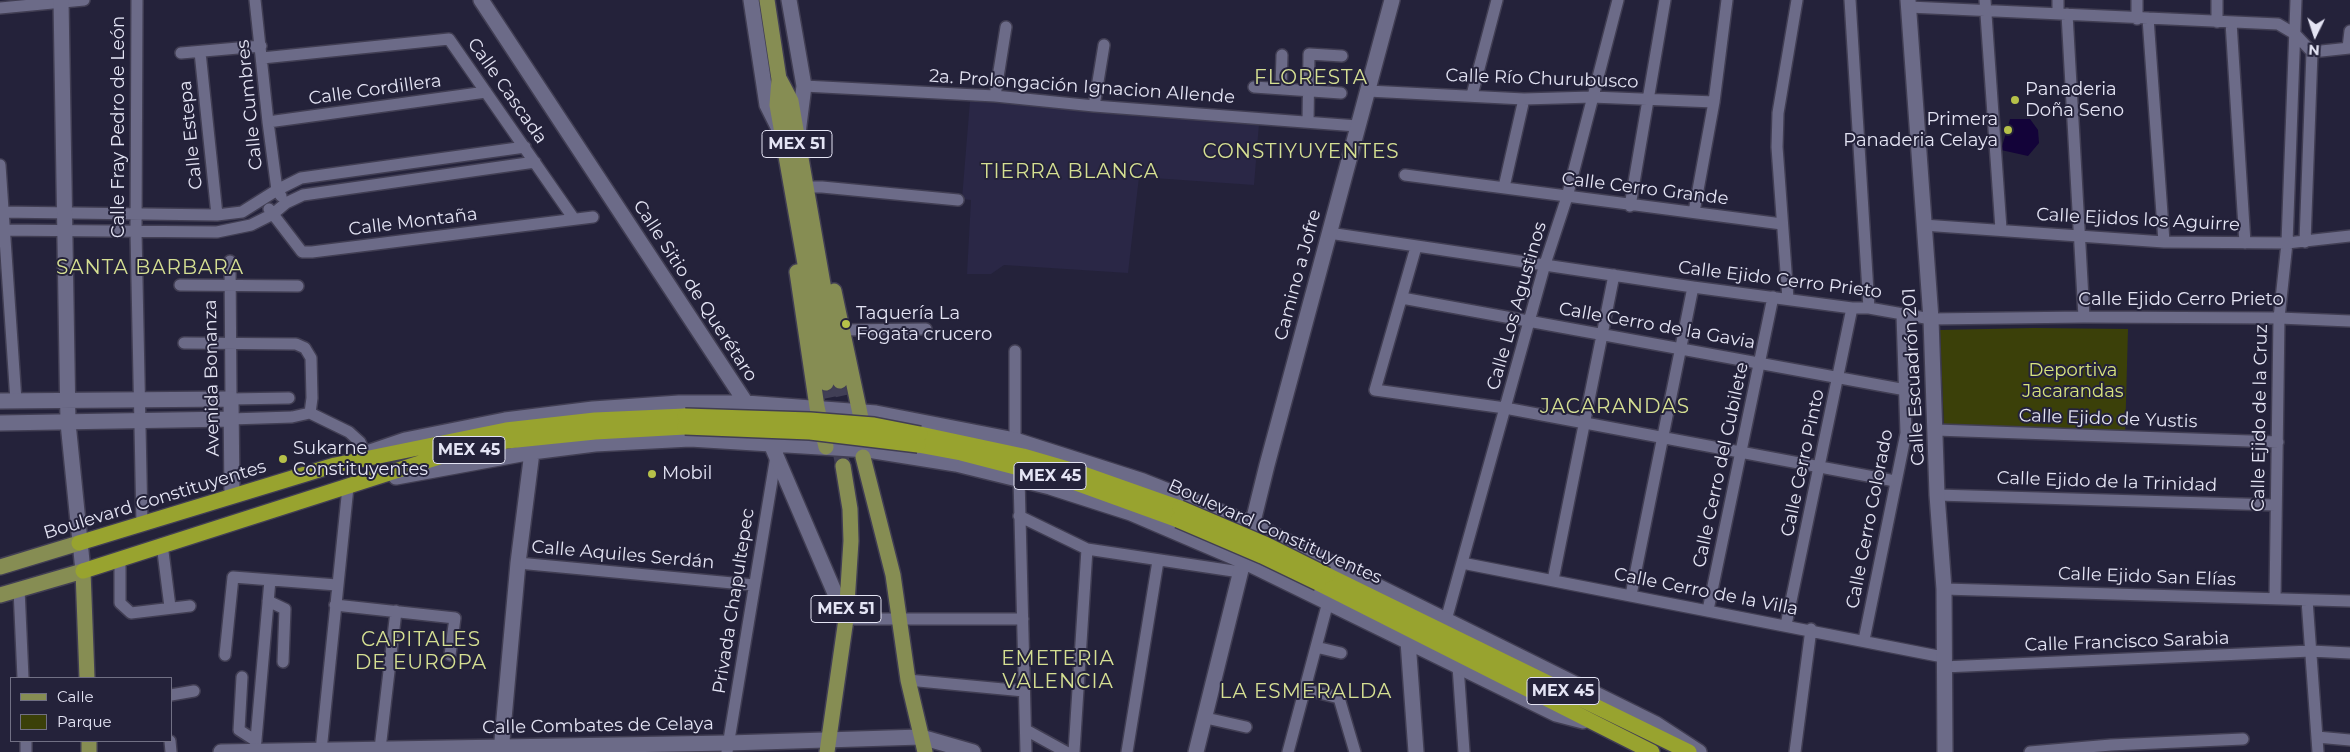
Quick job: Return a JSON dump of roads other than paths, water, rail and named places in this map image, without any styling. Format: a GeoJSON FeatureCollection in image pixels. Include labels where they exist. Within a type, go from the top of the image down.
{"type":"FeatureCollection","features":[{"type":"Feature","properties":{"kind":"highway","name":"Boulevard Constituyentes"},"geometry":{"type":"LineString","coordinates":[[83,571],[162,544],[442,456],[497,443],[595,426],[685,416],[810,420],[874,425],[965,442],[1023,456],[1139,492],[1224,525],[1689,752]]}},
{"type":"Feature","properties":{"kind":"highway","name":"Boulevard Constituyentes"},"geometry":{"type":"LineString","coordinates":[[79,543],[366,455],[506,430],[595,426]]}},
{"type":"Feature","properties":{"kind":"highway","name":"Boulevard Constituyentes"},"geometry":{"type":"LineString","coordinates":[[1438,629],[1650,752]]}},
{"type":"Feature","properties":{"kind":"main road","name":"Calle Sitio de Querétaro"},"geometry":{"type":"LineString","coordinates":[[481,0],[746,403],[774,450],[846,619]]}},
{"type":"Feature","properties":{"kind":"main road"},"geometry":{"type":"LineString","coordinates":[[751,0],[767,105],[790,139]]}},
{"type":"Feature","properties":{"kind":"main road","name":"MEX 51"},"geometry":{"type":"LineString","coordinates":[[767,0],[779,79],[791,101],[790,139],[791,174],[833,382],[805,187],[790,139]]}},
{"type":"Feature","properties":{"kind":"main road"},"geometry":{"type":"LineString","coordinates":[[789,0],[804,86],[790,139]]}},
{"type":"Feature","properties":{"kind":"main road","name":"Camino a Jofre"},"geometry":{"type":"LineString","coordinates":[[1196,752],[1254,525],[1267,465],[1392,0]]}},
{"type":"Feature","properties":{"kind":"main road"},"geometry":{"type":"LineString","coordinates":[[61,1],[68,423],[83,571],[87,677]]}},
{"type":"Feature","properties":{"kind":"main road","name":"Calle Escuadrón 201"},"geometry":{"type":"LineString","coordinates":[[1908,4],[1923,225],[1932,319],[1937,495],[1944,590],[1944,752]]}},
{"type":"Feature","properties":{"kind":"main road"},"geometry":{"type":"LineString","coordinates":[[791,174],[788,211],[817,407],[826,447]]}},
{"type":"Feature","properties":{"kind":"main road"},"geometry":{"type":"LineString","coordinates":[[809,211],[822,234],[860,411],[865,454]]}},
{"type":"Feature","properties":{"kind":"main road"},"geometry":{"type":"LineString","coordinates":[[0,401],[68,402],[231,399]]}},
{"type":"Feature","properties":{"kind":"main road","name":"Avenida Bonanza"},"geometry":{"type":"LineString","coordinates":[[231,399],[232,495]]}},
{"type":"Feature","properties":{"kind":"main road"},"geometry":{"type":"LineString","coordinates":[[366,455],[405,440],[505,420],[622,407],[679,403],[746,403],[860,411],[1015,440],[1143,481],[1254,525],[1319,556],[1438,629],[1656,724],[1699,752]]}},
{"type":"Feature","properties":{"kind":"main road"},"geometry":{"type":"LineString","coordinates":[[0,423],[231,419]]}},
{"type":"Feature","properties":{"kind":"main road"},"geometry":{"type":"LineString","coordinates":[[348,487],[444,466],[532,452],[595,444],[690,439],[774,450],[826,447],[865,454],[956,464],[1019,478],[1131,513],[1242,566],[1299,587],[1556,714],[1604,727]]}},
{"type":"Feature","properties":{"kind":"main road"},"geometry":{"type":"LineString","coordinates":[[501,750],[518,563],[532,452]]}},
{"type":"Feature","properties":{"kind":"main road","name":"MEX 51"},"geometry":{"type":"LineString","coordinates":[[865,454],[894,553],[893,576],[901,620],[908,680],[926,752]]}},
{"type":"Feature","properties":{"kind":"main road","name":"MEX 51"},"geometry":{"type":"LineString","coordinates":[[828,746],[846,619],[851,541],[850,509],[843,466]]}},
{"type":"Feature","properties":{"kind":"main road","name":"Boulevard Constituyentes"},"geometry":{"type":"LineString","coordinates":[[0,567],[79,543]]}},
{"type":"Feature","properties":{"kind":"main road"},"geometry":{"type":"LineString","coordinates":[[1299,587],[1303,568],[1319,556]]}},
{"type":"Feature","properties":{"kind":"main road","name":"Boulevard Constituyentes"},"geometry":{"type":"LineString","coordinates":[[0,595],[83,571]]}},
{"type":"Feature","properties":{"kind":"main road"},"geometry":{"type":"LineString","coordinates":[[1408,641],[1416,752]]}},
{"type":"Feature","properties":{"kind":"main road","name":"Calle Combates de Celaya"},"geometry":{"type":"LineString","coordinates":[[221,752],[256,746],[321,751],[828,746],[921,737],[973,752]]}},
{"type":"Feature","properties":{"kind":"street"},"geometry":{"type":"LineString","coordinates":[[0,8],[84,0]]}},
{"type":"Feature","properties":{"kind":"street","name":"Calle Fray Pedro de León"},"geometry":{"type":"LineString","coordinates":[[137,0],[136,232],[142,524]]}},
{"type":"Feature","properties":{"kind":"street","name":"Calle Cumbres"},"geometry":{"type":"LineString","coordinates":[[255,0],[277,190],[286,203]]}},
{"type":"Feature","properties":{"kind":"street"},"geometry":{"type":"LineString","coordinates":[[1472,95],[1497,0]]}},
{"type":"Feature","properties":{"kind":"street","name":"Calle Los Agustinos"},"geometry":{"type":"LineString","coordinates":[[1438,629],[1462,563],[1531,321],[1545,264],[1567,197],[1618,0]]}},
{"type":"Feature","properties":{"kind":"street"},"geometry":{"type":"LineString","coordinates":[[1630,206],[1664,0]]}},
{"type":"Feature","properties":{"kind":"street"},"geometry":{"type":"LineString","coordinates":[[1694,212],[1714,102],[1727,0]]}},
{"type":"Feature","properties":{"kind":"street"},"geometry":{"type":"LineString","coordinates":[[1788,299],[1777,147],[1778,113],[1797,0]]}},
{"type":"Feature","properties":{"kind":"street"},"geometry":{"type":"LineString","coordinates":[[1850,0],[1869,308]]}},
{"type":"Feature","properties":{"kind":"street"},"geometry":{"type":"LineString","coordinates":[[2058,0],[2063,14],[2080,237],[2084,317]]}},
{"type":"Feature","properties":{"kind":"street"},"geometry":{"type":"LineString","coordinates":[[2137,0],[2142,18],[2164,242]]}},
{"type":"Feature","properties":{"kind":"street"},"geometry":{"type":"LineString","coordinates":[[2217,0],[2217,22]]}},
{"type":"Feature","properties":{"kind":"street","name":"Calle Ejido de la Cruz"},"geometry":{"type":"LineString","coordinates":[[2275,598],[2275,504],[2280,318],[2287,243],[2296,0]]}},
{"type":"Feature","properties":{"kind":"street"},"geometry":{"type":"LineString","coordinates":[[1908,4],[1985,5],[2063,14],[2278,24],[2295,34],[2312,52],[2304,242]]}},
{"type":"Feature","properties":{"kind":"street"},"geometry":{"type":"LineString","coordinates":[[1985,5],[2001,229]]}},
{"type":"Feature","properties":{"kind":"street"},"geometry":{"type":"LineString","coordinates":[[2231,22],[2245,243]]}},
{"type":"Feature","properties":{"kind":"street"},"geometry":{"type":"LineString","coordinates":[[995,96],[1006,27]]}},
{"type":"Feature","properties":{"kind":"street"},"geometry":{"type":"LineString","coordinates":[[2312,52],[2349,48],[2350,31]]}},
{"type":"Feature","properties":{"kind":"street","name":"Calle Cascada"},"geometry":{"type":"LineString","coordinates":[[262,52],[449,39],[574,219]]}},
{"type":"Feature","properties":{"kind":"street"},"geometry":{"type":"LineString","coordinates":[[1094,106],[1104,45]]}},
{"type":"Feature","properties":{"kind":"street","name":"Calle Estepa"},"geometry":{"type":"LineString","coordinates":[[200,52],[217,215]]}},
{"type":"Feature","properties":{"kind":"street"},"geometry":{"type":"LineString","coordinates":[[181,53],[262,52]]}},
{"type":"Feature","properties":{"kind":"street"},"geometry":{"type":"LineString","coordinates":[[1308,122],[1309,54],[1342,56]]}},
{"type":"Feature","properties":{"kind":"street"},"geometry":{"type":"LineString","coordinates":[[1281,89],[1282,55]]}},
{"type":"Feature","properties":{"kind":"street","name":"2a. Prolongación Ignacion Allende"},"geometry":{"type":"LineString","coordinates":[[804,86],[995,96],[1094,106],[1357,126]]}},
{"type":"Feature","properties":{"kind":"street"},"geometry":{"type":"LineString","coordinates":[[1254,87],[1342,92]]}},
{"type":"Feature","properties":{"kind":"street","name":"Calle Río Churubusco"},"geometry":{"type":"LineString","coordinates":[[1368,91],[1524,99],[1592,98],[1714,102]]}},
{"type":"Feature","properties":{"kind":"street","name":"Calle Cordillera"},"geometry":{"type":"LineString","coordinates":[[268,122],[486,92]]}},
{"type":"Feature","properties":{"kind":"street"},"geometry":{"type":"LineString","coordinates":[[1504,187],[1524,99]]}},
{"type":"Feature","properties":{"kind":"street"},"geometry":{"type":"LineString","coordinates":[[2,212],[217,215],[242,212],[277,190],[302,178],[525,148]]}},
{"type":"Feature","properties":{"kind":"street"},"geometry":{"type":"LineString","coordinates":[[2,230],[217,232],[251,226],[273,214],[286,203],[303,195],[535,162]]}},
{"type":"Feature","properties":{"kind":"street"},"geometry":{"type":"LineString","coordinates":[[0,165],[2,230],[16,401]]}},
{"type":"Feature","properties":{"kind":"street","name":"Calle Cerro Grande"},"geometry":{"type":"LineString","coordinates":[[1405,175],[1504,187],[1630,206],[1694,212],[1782,224]]}},
{"type":"Feature","properties":{"kind":"street"},"geometry":{"type":"LineString","coordinates":[[805,187],[958,200]]}},
{"type":"Feature","properties":{"kind":"street","name":"Calle Montaña"},"geometry":{"type":"LineString","coordinates":[[262,200],[302,252],[593,217]]}},
{"type":"Feature","properties":{"kind":"street","name":"Calle Ejidos los Aguirre"},"geometry":{"type":"LineString","coordinates":[[1923,225],[2164,242],[2287,243],[2350,236]]}},
{"type":"Feature","properties":{"kind":"street","name":"Calle Ejido Cerro Prieto"},"geometry":{"type":"LineString","coordinates":[[1329,233],[1693,287],[1852,308],[1869,308],[1932,319],[2084,317],[2280,318],[2350,321]]}},
{"type":"Feature","properties":{"kind":"street"},"geometry":{"type":"LineString","coordinates":[[1416,247],[1375,390],[1505,408],[1586,422],[1895,481]]}},
{"type":"Feature","properties":{"kind":"street","name":"Avenida Bonanza"},"geometry":{"type":"LineString","coordinates":[[230,262],[231,399]]}},
{"type":"Feature","properties":{"kind":"street"},"geometry":{"type":"LineString","coordinates":[[1553,580],[1614,275]]}},
{"type":"Feature","properties":{"kind":"street"},"geometry":{"type":"LineString","coordinates":[[180,285],[298,286]]}},
{"type":"Feature","properties":{"kind":"street"},"geometry":{"type":"LineString","coordinates":[[1631,595],[1693,287]]}},
{"type":"Feature","properties":{"kind":"street","name":"Calle Cerro de la Gavia"},"geometry":{"type":"LineString","coordinates":[[1402,298],[1906,390]]}},
{"type":"Feature","properties":{"kind":"street","name":"Calle Cerro del Cubilete"},"geometry":{"type":"LineString","coordinates":[[1708,610],[1773,298]]}},
{"type":"Feature","properties":{"kind":"street","name":"Calle Cerro Pinto"},"geometry":{"type":"LineString","coordinates":[[1786,625],[1852,308]]}},
{"type":"Feature","properties":{"kind":"street","name":"Calle Cerro Colorado"},"geometry":{"type":"LineString","coordinates":[[1864,640],[1906,433],[1902,315]]}},
{"type":"Feature","properties":{"kind":"street"},"geometry":{"type":"LineString","coordinates":[[842,330],[926,329]]}},
{"type":"Feature","properties":{"kind":"street"},"geometry":{"type":"LineString","coordinates":[[184,343],[296,344],[305,348],[311,358],[312,398],[310,413]]}},
{"type":"Feature","properties":{"kind":"street"},"geometry":{"type":"LineString","coordinates":[[1015,351],[1015,440]]}},
{"type":"Feature","properties":{"kind":"street"},"geometry":{"type":"LineString","coordinates":[[231,399],[289,398]]}},
{"type":"Feature","properties":{"kind":"street"},"geometry":{"type":"LineString","coordinates":[[231,419],[292,417],[310,413],[349,432],[360,442],[366,455]]}},
{"type":"Feature","properties":{"kind":"street","name":"Calle Ejido de Yustis"},"geometry":{"type":"LineString","coordinates":[[1936,430],[2278,442]]}},
{"type":"Feature","properties":{"kind":"street","name":"Privada Chapultepec"},"geometry":{"type":"LineString","coordinates":[[728,747],[774,450]]}},
{"type":"Feature","properties":{"kind":"street"},"geometry":{"type":"LineString","coordinates":[[1019,478],[1026,752]]}},
{"type":"Feature","properties":{"kind":"street"},"geometry":{"type":"LineString","coordinates":[[321,751],[348,487]]}},
{"type":"Feature","properties":{"kind":"street","name":"Calle Ejido de la Trinidad"},"geometry":{"type":"LineString","coordinates":[[1937,495],[2275,504]]}},
{"type":"Feature","properties":{"kind":"street"},"geometry":{"type":"LineString","coordinates":[[1019,516],[1087,549],[1158,561],[1242,566]]}},
{"type":"Feature","properties":{"kind":"street"},"geometry":{"type":"LineString","coordinates":[[162,544],[170,607]]}},
{"type":"Feature","properties":{"kind":"street"},"geometry":{"type":"LineString","coordinates":[[1074,752],[1087,549]]}},
{"type":"Feature","properties":{"kind":"street"},"geometry":{"type":"LineString","coordinates":[[120,558],[120,603],[131,613],[190,606]]}},
{"type":"Feature","properties":{"kind":"street"},"geometry":{"type":"LineString","coordinates":[[1127,752],[1158,561]]}},
{"type":"Feature","properties":{"kind":"street","name":"Calle Aquiles Serdán"},"geometry":{"type":"LineString","coordinates":[[518,563],[754,585]]}},
{"type":"Feature","properties":{"kind":"street","name":"Calle Cerro de la Villa"},"geometry":{"type":"LineString","coordinates":[[1462,563],[1864,640],[1943,662]]}},
{"type":"Feature","properties":{"kind":"street"},"geometry":{"type":"LineString","coordinates":[[225,656],[233,576],[337,585]]}},
{"type":"Feature","properties":{"kind":"street"},"geometry":{"type":"LineString","coordinates":[[256,746],[270,580]]}},
{"type":"Feature","properties":{"kind":"street"},"geometry":{"type":"LineString","coordinates":[[19,589],[23,677]]}},
{"type":"Feature","properties":{"kind":"street","name":"Calle Ejido San Elías"},"geometry":{"type":"LineString","coordinates":[[1944,590],[2350,601]]}},
{"type":"Feature","properties":{"kind":"street"},"geometry":{"type":"LineString","coordinates":[[2307,600],[2318,752]]}},
{"type":"Feature","properties":{"kind":"street"},"geometry":{"type":"LineString","coordinates":[[268,601],[281,606],[285,610],[283,662]]}},
{"type":"Feature","properties":{"kind":"street"},"geometry":{"type":"LineString","coordinates":[[1288,752],[1328,602]]}},
{"type":"Feature","properties":{"kind":"street"},"geometry":{"type":"LineString","coordinates":[[335,605],[455,618],[450,655]]}},
{"type":"Feature","properties":{"kind":"street"},"geometry":{"type":"LineString","coordinates":[[380,749],[396,611]]}},
{"type":"Feature","properties":{"kind":"street"},"geometry":{"type":"LineString","coordinates":[[846,619],[1022,619]]}},
{"type":"Feature","properties":{"kind":"street"},"geometry":{"type":"LineString","coordinates":[[1794,752],[1811,630]]}},
{"type":"Feature","properties":{"kind":"street"},"geometry":{"type":"LineString","coordinates":[[1316,646],[1341,653]]}},
{"type":"Feature","properties":{"kind":"street","name":"Calle Francisco Sarabia"},"geometry":{"type":"LineString","coordinates":[[1943,662],[2312,651],[2350,653]]}},
{"type":"Feature","properties":{"kind":"street"},"geometry":{"type":"LineString","coordinates":[[1458,666],[1464,752]]}},
{"type":"Feature","properties":{"kind":"street"},"geometry":{"type":"LineString","coordinates":[[242,676],[239,730],[256,746]]}},
{"type":"Feature","properties":{"kind":"street"},"geometry":{"type":"LineString","coordinates":[[908,680],[1024,691]]}},
{"type":"Feature","properties":{"kind":"street"},"geometry":{"type":"LineString","coordinates":[[1304,689],[1339,698],[1355,752]]}},
{"type":"Feature","properties":{"kind":"street"},"geometry":{"type":"LineString","coordinates":[[172,695],[194,691]]}},
{"type":"Feature","properties":{"kind":"street"},"geometry":{"type":"LineString","coordinates":[[1206,718],[1246,727]]}},
{"type":"Feature","properties":{"kind":"street"},"geometry":{"type":"LineString","coordinates":[[1026,730],[1066,752]]}},
{"type":"Feature","properties":{"kind":"street"},"geometry":{"type":"LineString","coordinates":[[2317,737],[2350,740]]}},
{"type":"Feature","properties":{"kind":"street"},"geometry":{"type":"LineString","coordinates":[[2030,752],[2112,749],[2243,739]]}},
{"type":"Feature","properties":{"kind":"tunnel"},"geometry":{"type":"LineString","coordinates":[[840,381],[849,423]]}},
{"type":"Feature","properties":{"kind":"tunnel"},"geometry":{"type":"LineString","coordinates":[[826,383],[843,466]]}},
{"type":"Feature","properties":{"kind":"place","name":"Panaderia Doña Seno"},"geometry":{"type":"Point","coordinates":[2015,100]}},
{"type":"Feature","properties":{"kind":"place","name":"Primera Panaderia Celaya"},"geometry":{"type":"Point","coordinates":[2008,130]}},
{"type":"Feature","properties":{"kind":"place","name":"Taquería La Fogata crucero"},"geometry":{"type":"Point","coordinates":[846,324]}},
{"type":"Feature","properties":{"kind":"place","name":"Sukarne Constituyentes"},"geometry":{"type":"Point","coordinates":[283,459]}},
{"type":"Feature","properties":{"kind":"place","name":"Mobil"},"geometry":{"type":"Point","coordinates":[652,474]}},
{"type":"Feature","properties":{"kind":"district","name":"FLORESTA"},"geometry":{"type":"Point","coordinates":[1311,78]}},
{"type":"Feature","properties":{"kind":"district","name":"CONSTIYUYENTES"},"geometry":{"type":"Point","coordinates":[1301,152]}},
{"type":"Feature","properties":{"kind":"district","name":"TIERRA BLANCA"},"geometry":{"type":"Point","coordinates":[1070,172]}},
{"type":"Feature","properties":{"kind":"district","name":"SANTA BARBARA"},"geometry":{"type":"Point","coordinates":[150,268]}},
{"type":"Feature","properties":{"kind":"district","name":"JACARANDAS"},"geometry":{"type":"Point","coordinates":[1615,407]}},
{"type":"Feature","properties":{"kind":"district","name":"CAPITALES DE EUROPA"},"geometry":{"type":"Point","coordinates":[421,652]}},
{"type":"Feature","properties":{"kind":"district","name":"EMETERIA VALENCIA"},"geometry":{"type":"Point","coordinates":[1058,670]}},
{"type":"Feature","properties":{"kind":"district","name":"LA ESMERALDA"},"geometry":{"type":"Point","coordinates":[1306,692]}},
{"type":"Feature","properties":{"kind":"park label","name":"Deportiva Jacarandas"},"geometry":{"type":"Point","coordinates":[2073,381]}}]}
